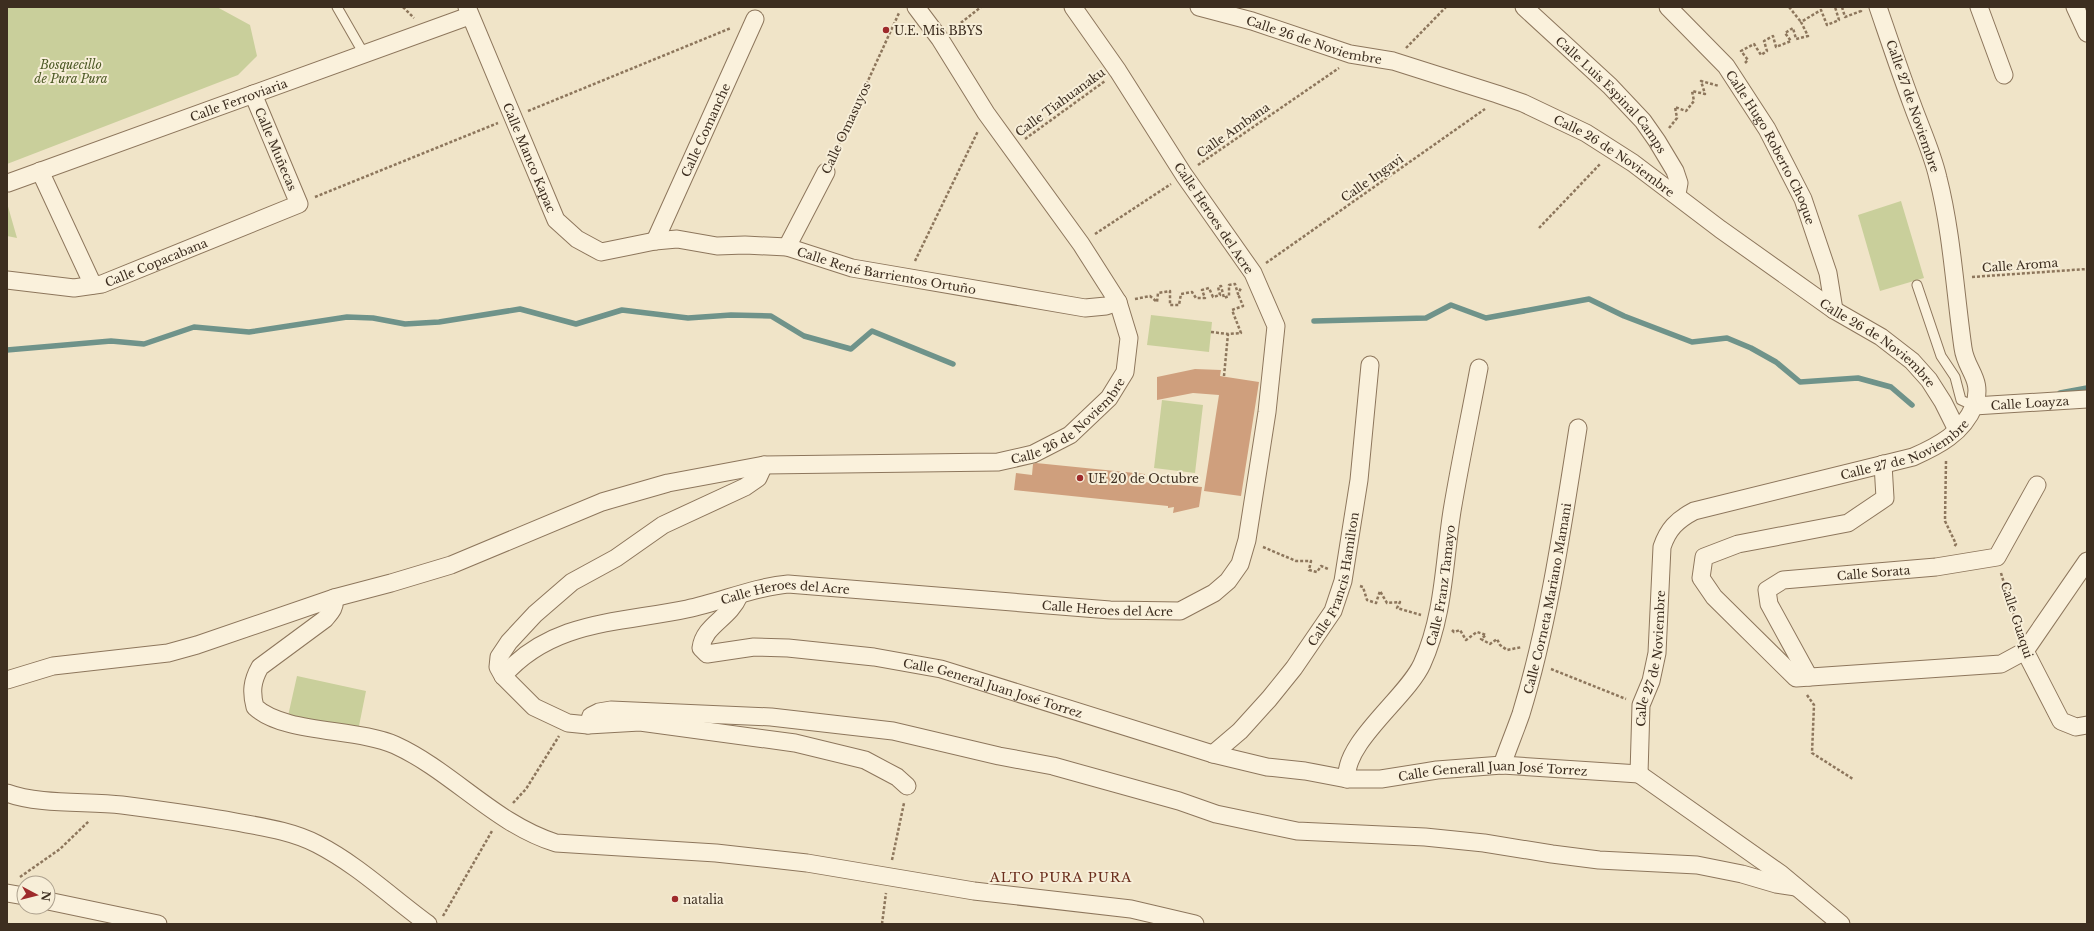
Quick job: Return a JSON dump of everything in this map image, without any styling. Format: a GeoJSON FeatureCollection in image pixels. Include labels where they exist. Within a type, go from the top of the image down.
{"type":"FeatureCollection","features":[{"type":"Feature","properties":{"kind":"street","name":"Calle 26 de Noviembre"},"geometry":{"type":"LineString","coordinates":[[7,680],[53,666],[168,653],[197,646],[334,598],[450,565],[602,502],[668,483],[764,465],[998,462],[1033,454],[1070,435],[1109,398],[1125,372],[1129,338],[1118,302],[1081,244],[1013,148],[986,113],[940,39],[916,7]]}},
{"type":"Feature","properties":{"kind":"street","name":"Calle Heroes del Acre"},"geometry":{"type":"LineString","coordinates":[[503,676],[526,655],[544,642],[564,633],[603,623],[687,609],[739,596],[769,586],[788,584],[1110,610],[1158,612],[1180,610],[1214,593],[1228,581],[1240,564],[1247,540],[1267,412],[1276,326],[1253,273],[1184,175],[1118,71],[1073,7]]}},
{"type":"Feature","properties":{"kind":"street","name":"Calle 26 de Noviembre"},"geometry":{"type":"LineString","coordinates":[[1198,7],[1252,21],[1350,54],[1393,61],[1497,94],[1553,116],[1586,133],[1677,194],[1720,229],[1834,310],[1881,337],[1912,361],[1936,391],[1951,436]]}},
{"type":"Feature","properties":{"kind":"street","name":"Calle Luis Espinal Camps"},"geometry":{"type":"LineString","coordinates":[[1524,7],[1610,86],[1642,120],[1675,171],[1679,183],[1677,194]]}},
{"type":"Feature","properties":{"kind":"street","name":"Calle Hugo Roberto Choque"},"geometry":{"type":"LineString","coordinates":[[1668,7],[1730,72],[1768,129],[1803,199],[1828,273],[1834,310]]}},
{"type":"Feature","properties":{"kind":"street","name":"Calle 27 de Noviembre"},"geometry":{"type":"LineString","coordinates":[[1639,774],[1641,705],[1651,681],[1657,654],[1660,561],[1662,547],[1667,533],[1683,517],[1694,511],[1913,457],[1951,436],[1974,406],[1977,390],[1976,380],[1963,351],[1955,278],[1939,179],[1927,140],[1912,105],[1878,7]]}},
{"type":"Feature","properties":{"kind":"street"},"geometry":{"type":"LineString","coordinates":[[1979,7],[2004,75]]}},
{"type":"Feature","properties":{"kind":"street"},"geometry":{"type":"LineString","coordinates":[[2075,7],[2087,33]]}},
{"type":"Feature","properties":{"kind":"street","name":"Calle Ferroviaria"},"geometry":{"type":"LineString","coordinates":[[8,183],[364,54],[468,11]]}},
{"type":"Feature","properties":{"kind":"street","name":"Calle Manco Kapac"},"geometry":{"type":"LineString","coordinates":[[468,11],[556,220],[577,239],[601,252],[655,240]]}},
{"type":"Feature","properties":{"kind":"street","name":"Calle Comanche"},"geometry":{"type":"LineString","coordinates":[[655,240],[755,19]]}},
{"type":"Feature","properties":{"kind":"street","name":"Calle Muñecas"},"geometry":{"type":"LineString","coordinates":[[253,94],[299,204]]}},
{"type":"Feature","properties":{"kind":"street"},"geometry":{"type":"LineString","coordinates":[[40,171],[93,285]]}},
{"type":"Feature","properties":{"kind":"street","name":"Calle Omasuyos"},"geometry":{"type":"LineString","coordinates":[[787,247],[826,172]]}},
{"type":"Feature","properties":{"kind":"street","name":"Calle Copacabana"},"geometry":{"type":"LineString","coordinates":[[7,280],[74,288],[93,285],[116,279],[299,204]]}},
{"type":"Feature","properties":{"kind":"street","name":"Calle René Barrientos Ortuño"},"geometry":{"type":"LineString","coordinates":[[655,240],[684,239],[718,246],[745,245],[787,247],[852,268],[1085,308],[1106,306],[1118,302]]}},
{"type":"Feature","properties":{"kind":"street","name":"Calle Francis Hamilton"},"geometry":{"type":"LineString","coordinates":[[1213,754],[1240,731],[1269,699],[1294,668],[1333,611],[1343,581],[1359,480],[1370,365]]}},
{"type":"Feature","properties":{"kind":"street","name":"Calle Franz Tamayo"},"geometry":{"type":"LineString","coordinates":[[1347,779],[1347,772],[1351,758],[1360,743],[1422,666],[1438,620],[1452,511],[1479,368]]}},
{"type":"Feature","properties":{"kind":"street","name":"Calle Loayza"},"geometry":{"type":"LineString","coordinates":[[1974,406],[2087,399]]}},
{"type":"Feature","properties":{"kind":"street","name":"Calle Corneta Mariano Mamani"},"geometry":{"type":"LineString","coordinates":[[1502,765],[1520,715],[1535,662],[1563,524],[1578,428]]}},
{"type":"Feature","properties":{"kind":"street"},"geometry":{"type":"LineString","coordinates":[[1883,464],[1885,498],[1848,523],[1738,544],[1704,557],[1701,578],[1714,597],[1802,678],[2001,664],[2024,651],[2087,561]]}},
{"type":"Feature","properties":{"kind":"street"},"geometry":{"type":"LineString","coordinates":[[764,465],[758,478],[745,487],[663,525],[616,558],[572,582],[536,614],[509,642],[499,657],[498,668],[503,676],[534,707],[568,723],[588,725],[640,722],[795,743],[864,760],[897,777],[907,786]]}},
{"type":"Feature","properties":{"kind":"street"},"geometry":{"type":"LineString","coordinates":[[1997,557],[2037,485]]}},
{"type":"Feature","properties":{"kind":"street","name":"Calle Sorata"},"geometry":{"type":"LineString","coordinates":[[1802,678],[1769,604],[1767,590],[1783,580],[1942,566],[1997,557]]}},
{"type":"Feature","properties":{"kind":"street","name":"Calle General Juan José Torrez"},"geometry":{"type":"LineString","coordinates":[[739,596],[734,607],[711,628],[702,639],[701,648],[707,654],[720,654],[754,647],[788,648],[874,657],[941,669],[1213,754],[1268,766],[1347,779]]}},
{"type":"Feature","properties":{"kind":"street"},"geometry":{"type":"LineString","coordinates":[[334,598],[335,604],[333,610],[325,619],[260,667],[254,678],[252,688],[255,707],[261,713],[272,718],[299,725],[394,744],[434,768],[521,829],[556,843],[716,853],[889,875],[974,891],[1131,909],[1195,924]]}},
{"type":"Feature","properties":{"kind":"street","name":"Calle Guaqui"},"geometry":{"type":"LineString","coordinates":[[2024,651],[2061,721],[2076,727],[2087,725]]}},
{"type":"Feature","properties":{"kind":"street"},"geometry":{"type":"LineString","coordinates":[[588,725],[592,716],[600,712],[611,710],[771,717],[893,731],[991,754],[1053,766],[1179,801],[1216,814],[1297,831],[1425,837],[1484,843],[1591,859],[1697,865],[1742,874],[1776,884],[1796,887]]}},
{"type":"Feature","properties":{"kind":"street","name":"Calle Generall Juan José Torrez"},"geometry":{"type":"LineString","coordinates":[[1347,779],[1381,779],[1437,770],[1502,765],[1639,774]]}},
{"type":"Feature","properties":{"kind":"street"},"geometry":{"type":"LineString","coordinates":[[1639,774],[1781,874],[1796,887],[1814,899],[1841,924]]}},
{"type":"Feature","properties":{"kind":"street"},"geometry":{"type":"LineString","coordinates":[[7,793],[36,799],[107,803],[184,813],[267,827],[296,836],[317,844],[342,859],[428,924]]}},
{"type":"Feature","properties":{"kind":"street"},"geometry":{"type":"LineString","coordinates":[[56,903],[158,924]]}},
{"type":"Feature","properties":{"kind":"lane"},"geometry":{"type":"LineString","coordinates":[[337,7],[364,54]]}},
{"type":"Feature","properties":{"kind":"lane"},"geometry":{"type":"LineString","coordinates":[[1917,285],[1941,356],[1955,377],[1961,400],[1974,406]]}},
{"type":"Feature","properties":{"kind":"path","name":"Calle Omasuyos"},"geometry":{"type":"LineString","coordinates":[[826,172],[902,7]]}},
{"type":"Feature","properties":{"kind":"path"},"geometry":{"type":"LineString","coordinates":[[940,39],[981,7]]}},
{"type":"Feature","properties":{"kind":"path"},"geometry":{"type":"LineString","coordinates":[[1393,61],[1446,7]]}},
{"type":"Feature","properties":{"kind":"path"},"geometry":{"type":"LineString","coordinates":[[1730,72],[1748,60],[1741,51],[1754,44],[1761,55],[1768,51],[1764,41],[1773,36],[1776,47],[1791,41],[1785,34],[1793,28],[1796,39],[1808,36],[1801,22],[1789,7]]}},
{"type":"Feature","properties":{"kind":"path"},"geometry":{"type":"LineString","coordinates":[[1801,22],[1821,10],[1827,25],[1839,20],[1836,7]]}},
{"type":"Feature","properties":{"kind":"path"},"geometry":{"type":"LineString","coordinates":[[1842,7],[1845,17],[1861,11],[1859,7]]}},
{"type":"Feature","properties":{"kind":"path","name":"Calle Ambana"},"geometry":{"type":"LineString","coordinates":[[1081,244],[1342,66],[1350,54]]}},
{"type":"Feature","properties":{"kind":"path","name":"Calle Tiahuanaku"},"geometry":{"type":"LineString","coordinates":[[1013,148],[1118,71]]}},
{"type":"Feature","properties":{"kind":"path"},"geometry":{"type":"LineString","coordinates":[[1657,141],[1678,118],[1675,107],[1686,111],[1694,101],[1692,91],[1705,94],[1701,81],[1719,86],[1712,78]]}},
{"type":"Feature","properties":{"kind":"path","name":"Calle Ingavi"},"geometry":{"type":"LineString","coordinates":[[1238,294],[1253,273],[1484,111],[1497,94]]}},
{"type":"Feature","properties":{"kind":"path"},"geometry":{"type":"LineString","coordinates":[[908,278],[986,113]]}},
{"type":"Feature","properties":{"kind":"path"},"geometry":{"type":"LineString","coordinates":[[1540,228],[1613,150]]}},
{"type":"Feature","properties":{"kind":"path","name":"Calle Aroma"},"geometry":{"type":"LineString","coordinates":[[1955,278],[2087,269]]}},
{"type":"Feature","properties":{"kind":"path"},"geometry":{"type":"LineString","coordinates":[[1118,302],[1150,296],[1157,302],[1158,293],[1170,291],[1170,304],[1179,305],[1181,294],[1192,292],[1196,298],[1205,298],[1202,290],[1209,288],[1213,297],[1220,295],[1218,287],[1221,286],[1224,298],[1230,296],[1229,285],[1235,284],[1243,306],[1232,310],[1241,333],[1228,334],[1211,332]]}},
{"type":"Feature","properties":{"kind":"path"},"geometry":{"type":"LineString","coordinates":[[1224,376],[1228,334]]}},
{"type":"Feature","properties":{"kind":"path"},"geometry":{"type":"LineString","coordinates":[[1942,566],[1956,544],[1945,521],[1951,436]]}},
{"type":"Feature","properties":{"kind":"path","name":"Calle Guaqui"},"geometry":{"type":"LineString","coordinates":[[1997,557],[2024,651]]}},
{"type":"Feature","properties":{"kind":"path"},"geometry":{"type":"LineString","coordinates":[[1802,678],[1814,705],[1812,753],[1853,779]]}},
{"type":"Feature","properties":{"kind":"path"},"geometry":{"type":"LineString","coordinates":[[882,924],[889,875],[907,786]]}},
{"type":"Feature","properties":{"kind":"path"},"geometry":{"type":"LineString","coordinates":[[23,875],[60,849],[107,803]]}},
{"type":"Feature","properties":{"kind":"green space","name":"Bosquecillo de Pura Pura"},"geometry":{"type":"Polygon","coordinates":[[[7,7],[217,7],[250,25],[257,56],[238,75],[7,164],[7,7]]]}},
{"type":"Feature","properties":{"kind":"green space"},"geometry":{"type":"Polygon","coordinates":[[[1901,201],[1924,278],[1880,291],[1858,215],[1901,201]]]}},
{"type":"Feature","properties":{"kind":"green space"},"geometry":{"type":"Polygon","coordinates":[[[7,203],[17,238],[7,236],[7,203]]]}},
{"type":"Feature","properties":{"kind":"green space"},"geometry":{"type":"Polygon","coordinates":[[[1151,315],[1212,322],[1209,352],[1147,345],[1151,315]]]}},
{"type":"Feature","properties":{"kind":"green space"},"geometry":{"type":"Polygon","coordinates":[[[1162,400],[1203,405],[1195,473],[1154,468],[1162,400]]]}},
{"type":"Feature","properties":{"kind":"green space"},"geometry":{"type":"Polygon","coordinates":[[[297,676],[366,691],[358,731],[288,716],[297,676]]]}},
{"type":"Feature","properties":{"kind":"building"},"geometry":{"type":"Polygon","coordinates":[[[1195,369],[1221,370],[1220,376],[1259,382],[1241,496],[1204,491],[1219,395],[1193,393],[1157,400],[1157,377],[1195,369]]]}},
{"type":"Feature","properties":{"kind":"building"},"geometry":{"type":"Polygon","coordinates":[[[1036,463],[1145,474],[1144,482],[1202,487],[1199,507],[1173,513],[1174,507],[1168,508],[1168,506],[1014,490],[1016,473],[1032,475],[1033,464],[1036,463]]]}},
{"type":"Feature","properties":{"kind":"waterway"},"geometry":{"type":"LineString","coordinates":[[1314,321],[1426,318],[1451,305],[1486,318],[1589,299],[1624,316],[1692,342],[1727,338],[1751,348],[1776,362],[1800,382],[1858,378],[1891,387],[1912,405]]}},
{"type":"Feature","properties":{"kind":"waterway"},"geometry":{"type":"LineString","coordinates":[[7,350],[111,341],[144,344],[194,327],[249,332],[347,317],[373,318],[405,324],[439,322],[520,309],[576,324],[622,310],[688,318],[731,315],[771,316],[804,336],[851,349],[872,331],[953,364]]}},
{"type":"Feature","properties":{"kind":"waterway"},"geometry":{"type":"LineString","coordinates":[[2060,393],[2087,388]]}},
{"type":"Feature","properties":{"kind":"place","name":"U.E. Mis BBYS"},"geometry":{"type":"Point","coordinates":[886,30]}},
{"type":"Feature","properties":{"kind":"place","name":"UE 20 de Octubre"},"geometry":{"type":"Point","coordinates":[1080,478]}},
{"type":"Feature","properties":{"kind":"place","name":"natalia"},"geometry":{"type":"Point","coordinates":[675,899]}},
{"type":"Feature","properties":{"kind":"district","name":"ALTO PURA PURA"},"geometry":{"type":"Point","coordinates":[1061,877]}}]}
